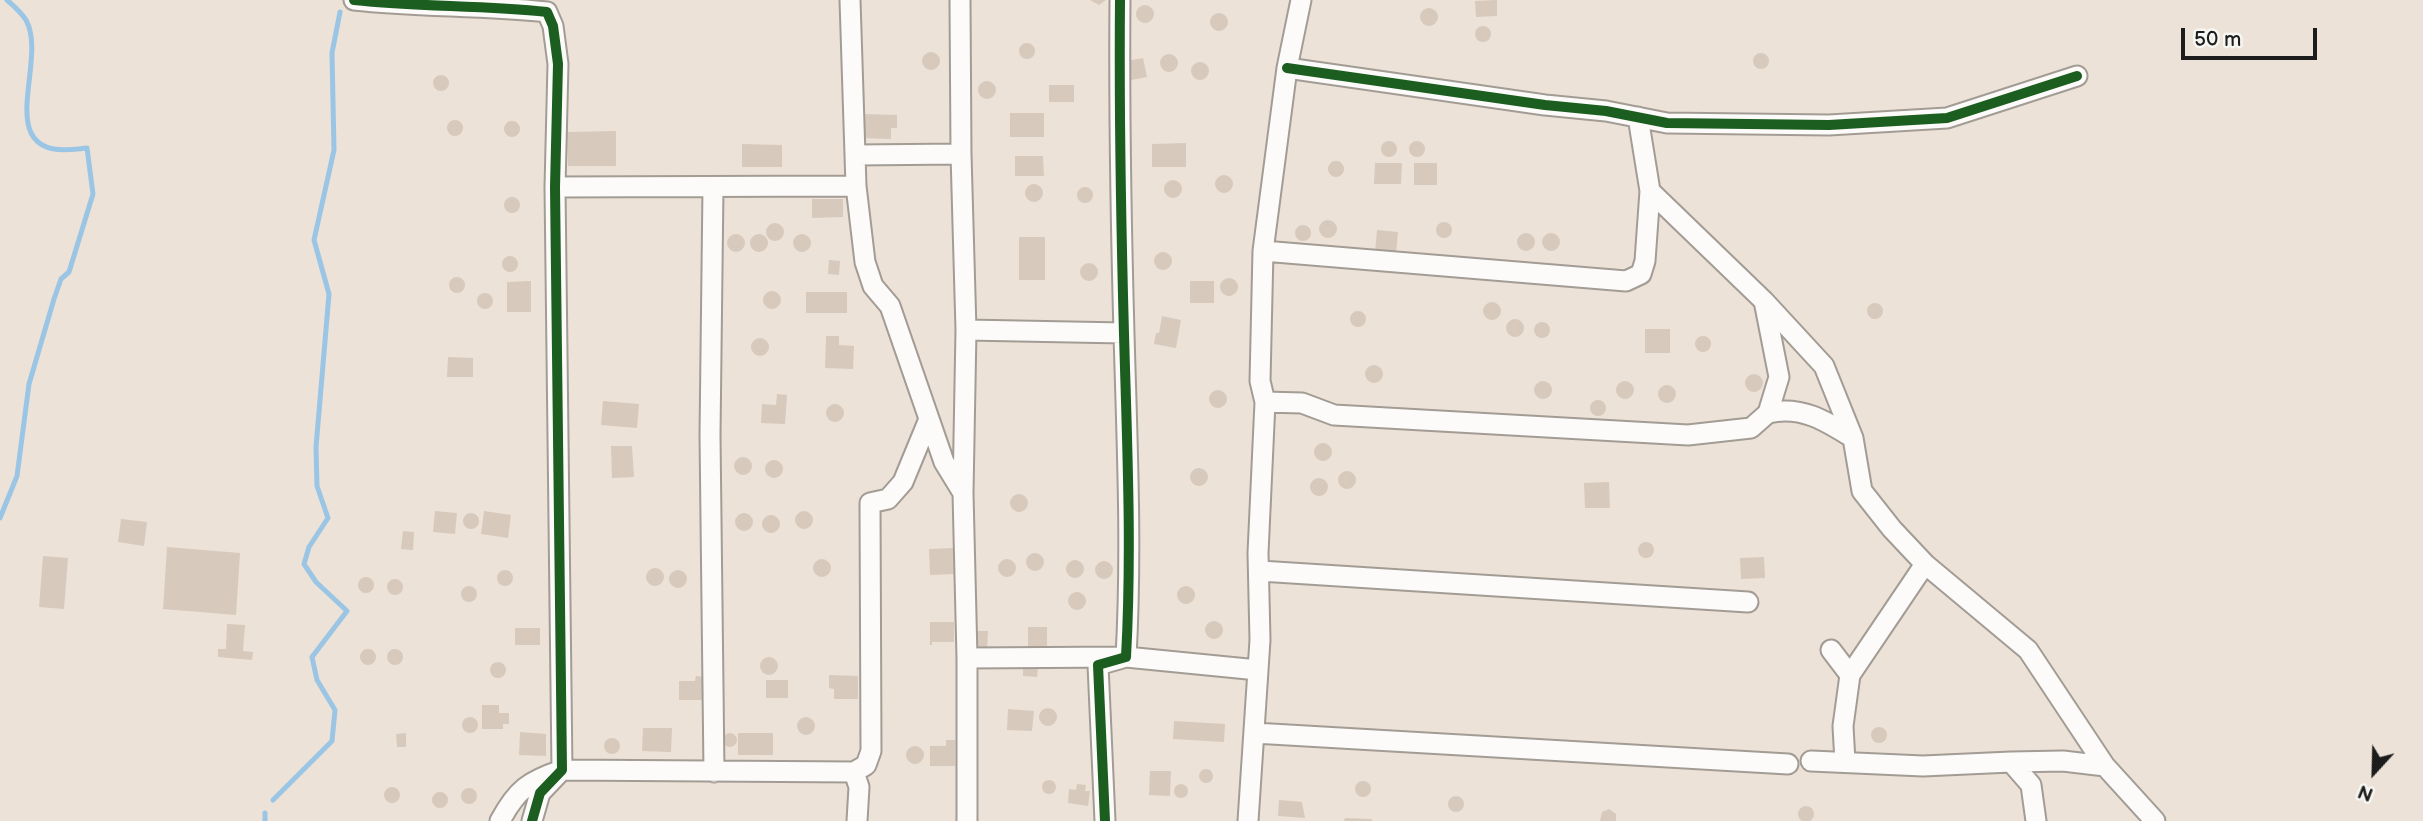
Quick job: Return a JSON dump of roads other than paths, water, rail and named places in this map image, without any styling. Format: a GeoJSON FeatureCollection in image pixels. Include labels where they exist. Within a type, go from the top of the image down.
{"type":"FeatureCollection","features":[{"type":"Feature","properties":{"kind":"street"},"geometry":{"type":"LineString","coordinates":[[354,0],[547,6],[553,26],[558,64],[555,187],[562,769],[540,793],[532,821]]}},
{"type":"Feature","properties":{"kind":"street"},"geometry":{"type":"LineString","coordinates":[[850,0],[856,186],[865,262],[873,286],[890,306],[944,462],[963,493]]}},
{"type":"Feature","properties":{"kind":"street"},"geometry":{"type":"LineString","coordinates":[[960,0],[966,330],[963,493],[967,821]]}},
{"type":"Feature","properties":{"kind":"street"},"geometry":{"type":"LineString","coordinates":[[1121,0],[1119,80],[1130,506],[1126,657]]}},
{"type":"Feature","properties":{"kind":"street"},"geometry":{"type":"LineString","coordinates":[[1248,821],[1258,670],[1260,476],[1265,402],[1260,382],[1263,251],[1287,68],[1301,0]]}},
{"type":"Feature","properties":{"kind":"street"},"geometry":{"type":"LineString","coordinates":[[1287,68],[1545,105],[1606,111],[1667,123],[1829,125],[1947,118],[2077,76]]}},
{"type":"Feature","properties":{"kind":"street"},"geometry":{"type":"LineString","coordinates":[[1263,251],[1626,281],[1641,274],[1650,191],[1638,117]]}},
{"type":"Feature","properties":{"kind":"street"},"geometry":{"type":"LineString","coordinates":[[855,155],[961,154]]}},
{"type":"Feature","properties":{"kind":"street"},"geometry":{"type":"LineString","coordinates":[[555,187],[856,186]]}},
{"type":"Feature","properties":{"kind":"street"},"geometry":{"type":"LineString","coordinates":[[713,187],[710,435],[714,772]]}},
{"type":"Feature","properties":{"kind":"street"},"geometry":{"type":"LineString","coordinates":[[1650,191],[1764,301],[1824,366],[1853,438],[1861,491],[1925,565],[2028,650],[2105,766],[2155,821]]}},
{"type":"Feature","properties":{"kind":"street"},"geometry":{"type":"LineString","coordinates":[[1764,301],[1779,377],[1768,413]]}},
{"type":"Feature","properties":{"kind":"street"},"geometry":{"type":"LineString","coordinates":[[966,330],[1124,333]]}},
{"type":"Feature","properties":{"kind":"street"},"geometry":{"type":"LineString","coordinates":[[1265,402],[1302,403],[1334,415],[1688,435],[1751,428],[1768,413],[1800,410],[1826,421],[1853,438]]}},
{"type":"Feature","properties":{"kind":"street"},"geometry":{"type":"LineString","coordinates":[[500,821],[511,799],[524,787],[537,778],[562,769],[854,772],[866,765],[871,751],[870,503],[888,499],[903,482],[929,419]]}},
{"type":"Feature","properties":{"kind":"street"},"geometry":{"type":"LineString","coordinates":[[1845,762],[1843,726],[1850,675],[1925,565]]}},
{"type":"Feature","properties":{"kind":"street"},"geometry":{"type":"LineString","coordinates":[[1260,571],[1748,602]]}},
{"type":"Feature","properties":{"kind":"street"},"geometry":{"type":"LineString","coordinates":[[1831,650],[1850,675]]}},
{"type":"Feature","properties":{"kind":"street"},"geometry":{"type":"LineString","coordinates":[[1105,821],[1098,665],[1126,657]]}},
{"type":"Feature","properties":{"kind":"street"},"geometry":{"type":"LineString","coordinates":[[967,658],[1126,657],[1258,670]]}},
{"type":"Feature","properties":{"kind":"street"},"geometry":{"type":"LineString","coordinates":[[1254,733],[1788,764]]}},
{"type":"Feature","properties":{"kind":"street"},"geometry":{"type":"LineString","coordinates":[[1811,761],[1923,766],[2063,761],[2105,766]]}},
{"type":"Feature","properties":{"kind":"street"},"geometry":{"type":"LineString","coordinates":[[2011,762],[2031,785],[2036,821]]}},
{"type":"Feature","properties":{"kind":"street"},"geometry":{"type":"LineString","coordinates":[[854,772],[859,787],[858,821]]}},
{"type":"Feature","properties":{"kind":"waterway"},"geometry":{"type":"LineString","coordinates":[[0,518],[17,476],[29,384],[54,299],[61,279],[69,272],[93,194],[87,148],[54,149],[38,142],[30,130],[27,114],[31,36],[26,20],[7,0]]}},
{"type":"Feature","properties":{"kind":"waterway"},"geometry":{"type":"LineString","coordinates":[[273,800],[332,741],[335,710],[317,680],[312,657],[347,611],[316,582],[304,564],[309,547],[328,518],[317,486],[316,447],[329,294],[314,240],[334,150],[332,53],[340,12]]}},
{"type":"Feature","properties":{"kind":"waterway"},"geometry":{"type":"LineString","coordinates":[[265,813],[265,821]]}}]}
